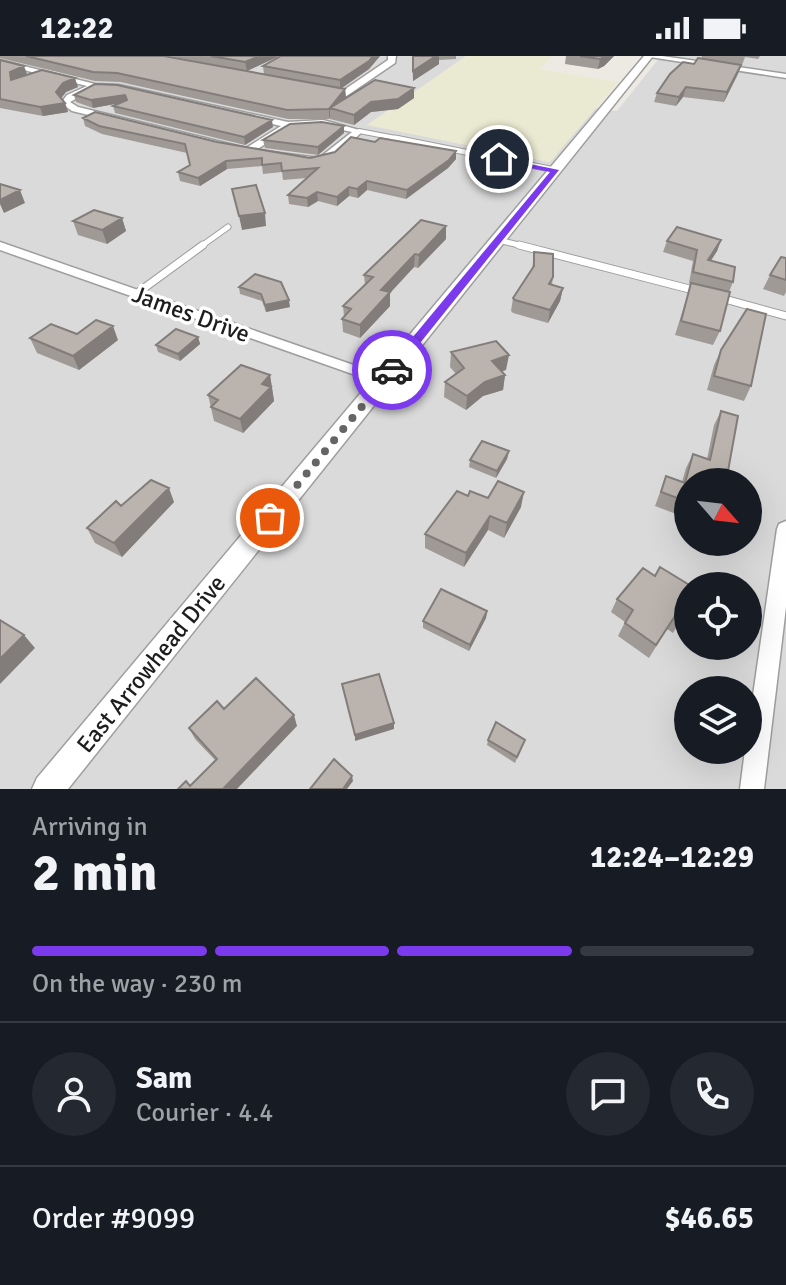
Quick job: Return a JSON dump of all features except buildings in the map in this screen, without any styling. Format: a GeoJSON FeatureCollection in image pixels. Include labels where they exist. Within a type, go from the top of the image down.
{"type":"FeatureCollection","features":[{"type":"Feature","properties":{"kind":"street"},"geometry":{"type":"LineString","coordinates":[[315,90],[342,95],[389,65],[392,56]]}},
{"type":"Feature","properties":{"kind":"street"},"geometry":{"type":"LineString","coordinates":[[648,56],[786,76]]}},
{"type":"Feature","properties":{"kind":"street","name":"East Arrowhead Drive"},"geometry":{"type":"LineString","coordinates":[[48,789],[648,56]]}},
{"type":"Feature","properties":{"kind":"street"},"geometry":{"type":"LineString","coordinates":[[0,62],[95,86],[119,87],[288,125],[323,123],[359,131]]}},
{"type":"Feature","properties":{"kind":"street"},"geometry":{"type":"LineString","coordinates":[[33,78],[47,72]]}},
{"type":"Feature","properties":{"kind":"street"},"geometry":{"type":"LineString","coordinates":[[95,86],[70,97],[65,103],[192,140],[312,163],[325,159],[359,131]]}},
{"type":"Feature","properties":{"kind":"street"},"geometry":{"type":"LineString","coordinates":[[249,150],[288,125]]}},
{"type":"Feature","properties":{"kind":"street","name":"James Drive"},"geometry":{"type":"LineString","coordinates":[[0,246],[383,380]]}},
{"type":"Feature","properties":{"kind":"street"},"geometry":{"type":"LineString","coordinates":[[752,789],[786,529]]}},
{"type":"Feature","properties":{"kind":"lane"},"geometry":{"type":"LineString","coordinates":[[359,131],[555,170]]}},
{"type":"Feature","properties":{"kind":"lane"},"geometry":{"type":"LineString","coordinates":[[136,294],[228,227]]}},
{"type":"Feature","properties":{"kind":"lane"},"geometry":{"type":"LineString","coordinates":[[498,240],[786,316]]}},
{"type":"Feature","properties":{"kind":"shaded area"},"geometry":{"type":"Polygon","coordinates":[[[0,56],[466,56],[369,124],[549,162],[596,108],[617,111],[661,56],[786,56],[786,789],[0,789],[0,56]]]}},
{"type":"Feature","properties":{"kind":"green space"},"geometry":{"type":"Polygon","coordinates":[[[466,56],[553,56],[539,69],[618,82],[550,162],[367,125],[466,56]]]}},
{"type":"Feature","properties":{"kind":"way so far"},"geometry":{"type":"LineString","coordinates":[[270,518],[392,370]]}},
{"type":"Feature","properties":{"kind":"route"},"geometry":{"type":"LineString","coordinates":[[392,370],[555,170],[499,159]]}}]}
